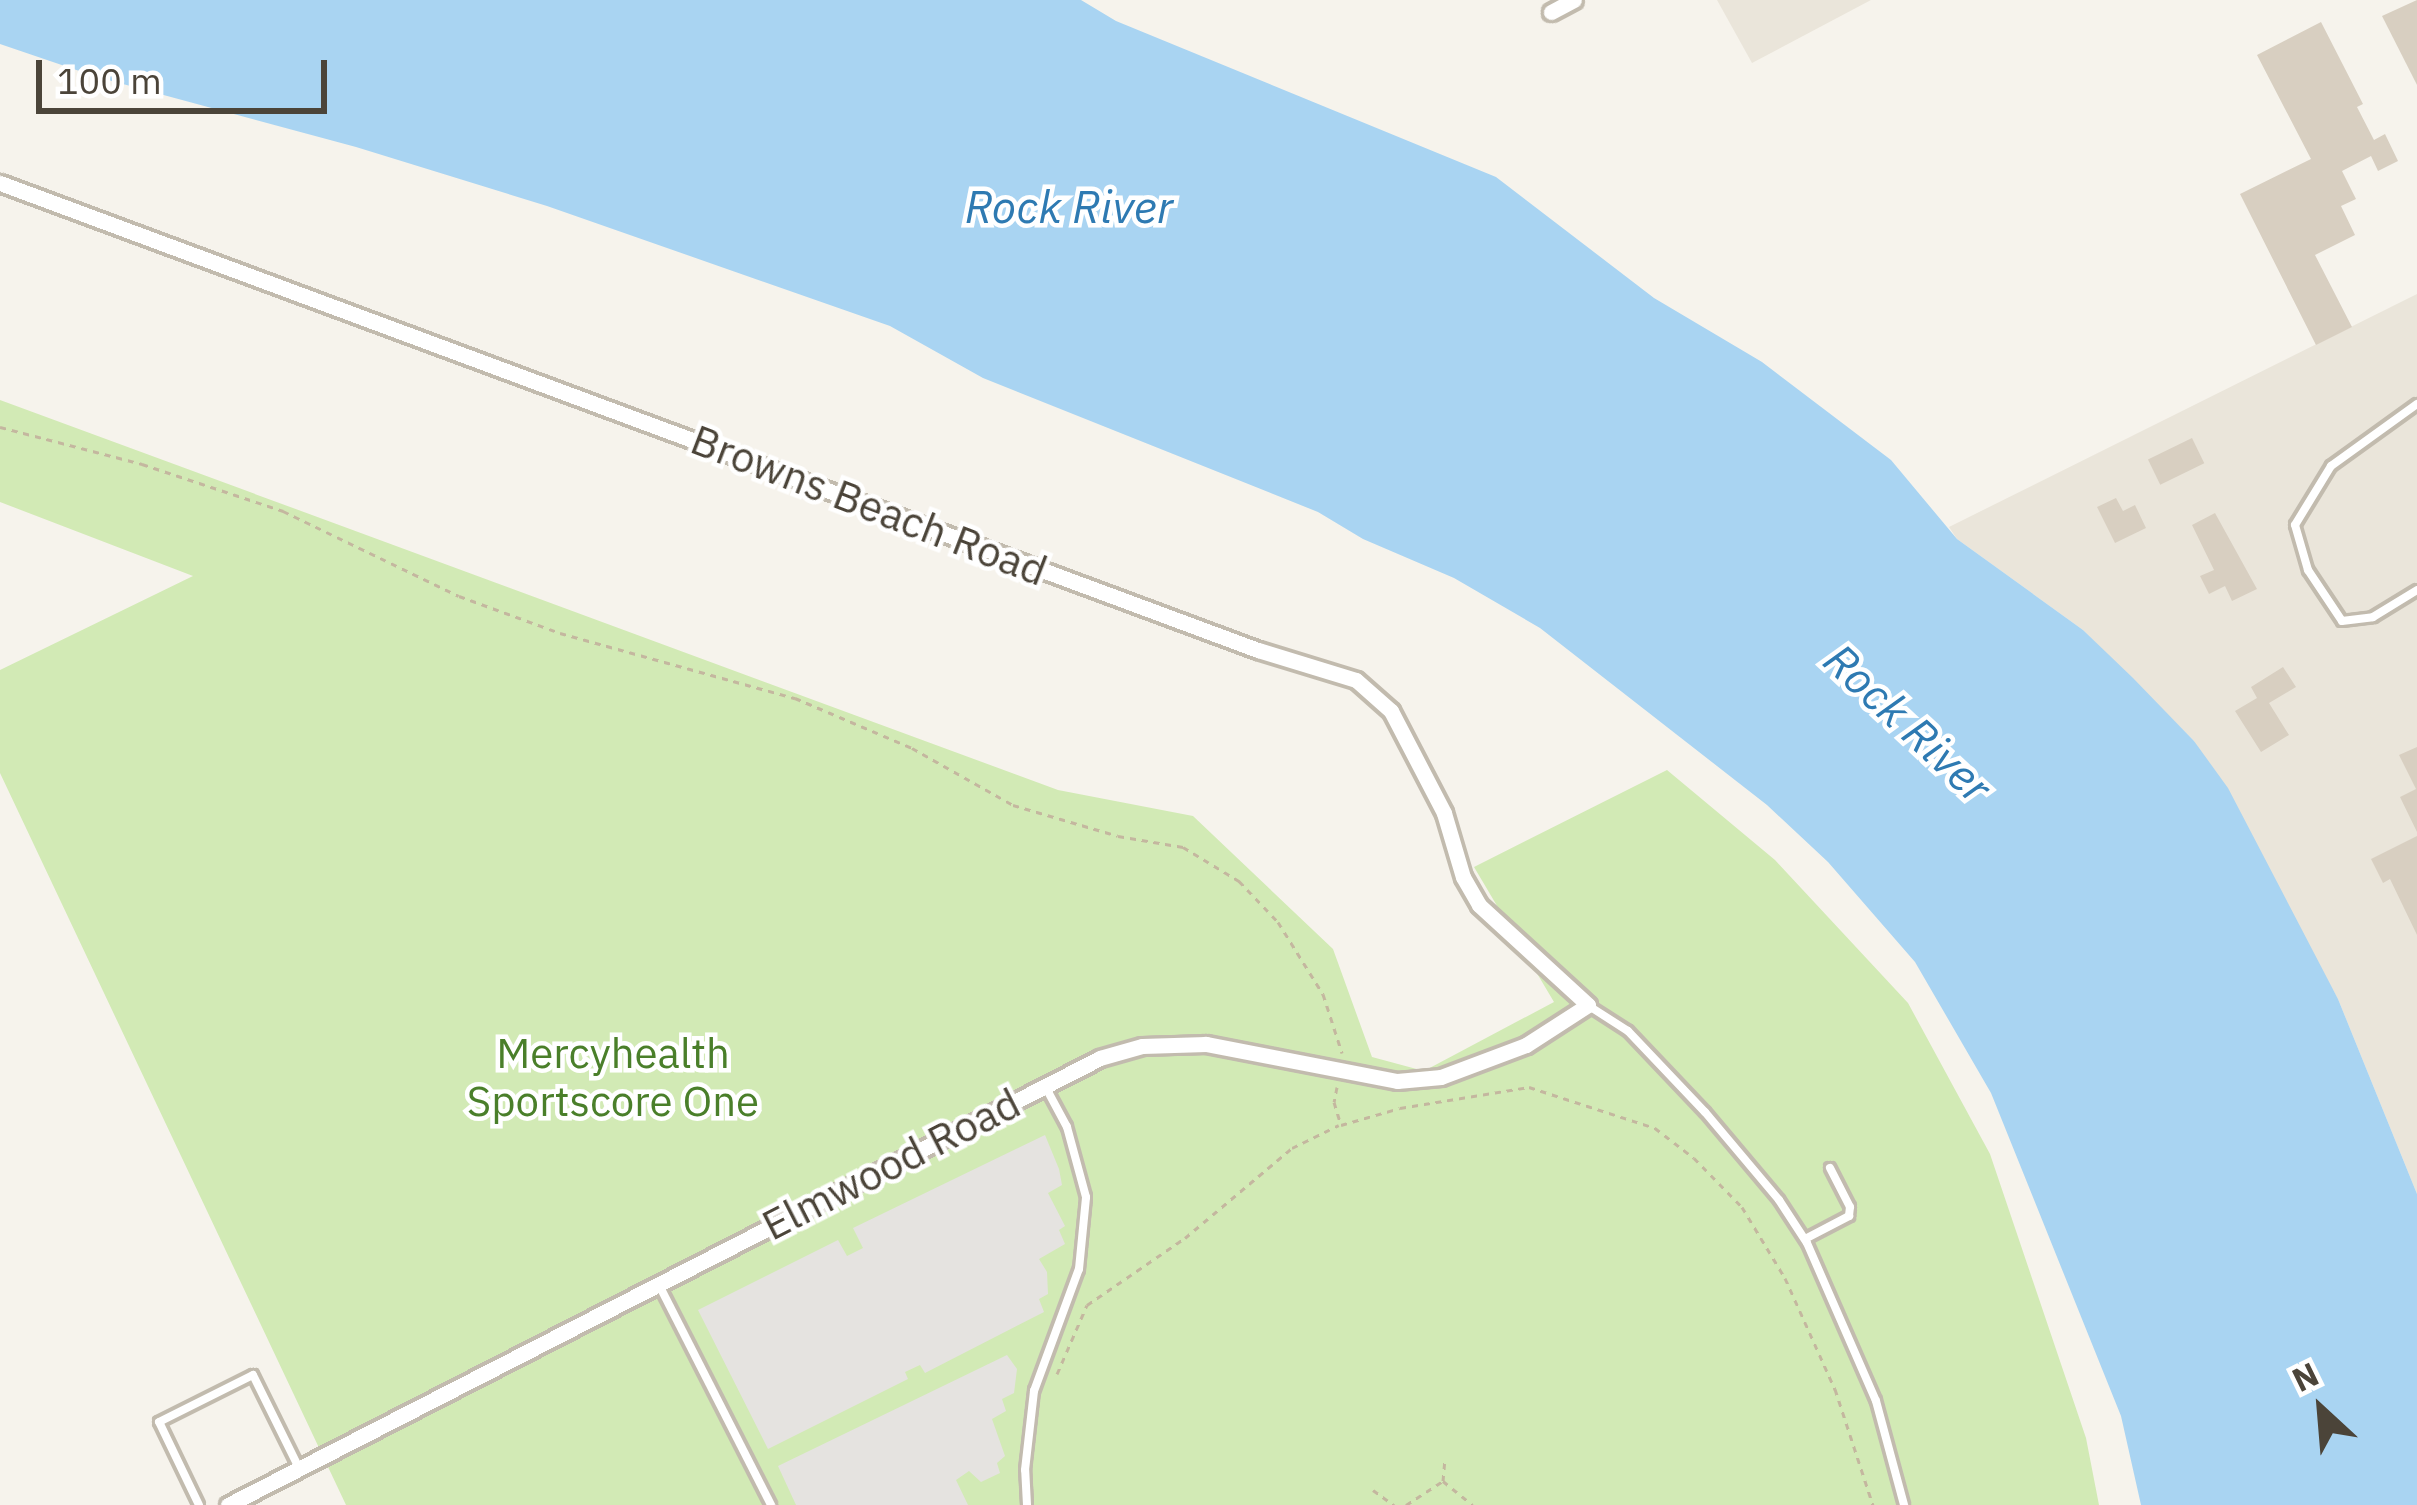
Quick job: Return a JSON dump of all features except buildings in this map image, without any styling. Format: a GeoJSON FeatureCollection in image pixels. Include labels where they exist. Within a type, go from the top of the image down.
{"type":"FeatureCollection","features":[{"type":"Feature","properties":{"kind":"street"},"geometry":{"type":"LineString","coordinates":[[1551,12],[1574,0]]}},
{"type":"Feature","properties":{"kind":"street","name":"Browns Beach Road"},"geometry":{"type":"LineString","coordinates":[[0,183],[1258,650],[1356,680],[1391,711],[1444,813],[1463,878],[1479,905],[1588,1006]]}},
{"type":"Feature","properties":{"kind":"street","name":"Elmwood Road"},"geometry":{"type":"LineString","coordinates":[[228,1505],[1100,1058],[1169,1042],[1206,1044],[1397,1082],[1441,1077],[1526,1045],[1588,1006]]}},
{"type":"Feature","properties":{"kind":"lane"},"geometry":{"type":"LineString","coordinates":[[2417,404],[2331,466],[2295,525],[2308,570],[2342,621],[2373,617],[2417,590]]}},
{"type":"Feature","properties":{"kind":"lane"},"geometry":{"type":"LineString","coordinates":[[1588,1006],[1628,1031],[1705,1112],[1779,1200],[1805,1239],[1876,1401],[1904,1505]]}},
{"type":"Feature","properties":{"kind":"lane"},"geometry":{"type":"LineString","coordinates":[[1027,1505],[1026,1446],[1034,1391],[1079,1269],[1086,1212],[1077,1154],[1044,1085]]}},
{"type":"Feature","properties":{"kind":"lane"},"geometry":{"type":"LineString","coordinates":[[1805,1239],[1849,1216],[1850,1207],[1830,1168]]}},
{"type":"Feature","properties":{"kind":"lane"},"geometry":{"type":"LineString","coordinates":[[658,1283],[771,1505]]}},
{"type":"Feature","properties":{"kind":"lane"},"geometry":{"type":"LineString","coordinates":[[199,1505],[159,1422],[253,1375],[299,1468]]}},
{"type":"Feature","properties":{"kind":"path"},"geometry":{"type":"LineString","coordinates":[[0,427],[142,464],[284,511],[459,596],[560,633],[795,698],[912,748],[1012,805],[1118,836],[1184,847],[1239,881],[1305,959],[1335,1020],[1342,1046],[1334,1102],[1341,1125]]}},
{"type":"Feature","properties":{"kind":"path"},"geometry":{"type":"LineString","coordinates":[[1055,1378],[1087,1305],[1185,1238],[1292,1148],[1341,1125],[1400,1108],[1529,1088],[1655,1128],[1742,1207],[1785,1278],[1835,1389],[1873,1505]]}},
{"type":"Feature","properties":{"kind":"path"},"geometry":{"type":"LineString","coordinates":[[1443,1481],[1444,1459]]}},
{"type":"Feature","properties":{"kind":"path"},"geometry":{"type":"LineString","coordinates":[[1406,1505],[1443,1481]]}},
{"type":"Feature","properties":{"kind":"path"},"geometry":{"type":"LineString","coordinates":[[1443,1481],[1473,1505]]}},
{"type":"Feature","properties":{"kind":"path"},"geometry":{"type":"LineString","coordinates":[[1373,1490],[1394,1505]]}},
{"type":"Feature","properties":{"kind":"shaded area"},"geometry":{"type":"Polygon","coordinates":[[[1717,0],[1871,0],[1752,63],[1717,0]]]}},
{"type":"Feature","properties":{"kind":"shaded area"},"geometry":{"type":"Polygon","coordinates":[[[2417,294],[2417,1194],[2338,999],[2194,741],[2083,630],[1957,539],[1949,527],[2417,294]]]}},
{"type":"Feature","properties":{"kind":"shaded area"},"geometry":{"type":"Polygon","coordinates":[[[1045,1135],[1062,1185],[1048,1193],[1065,1226],[1059,1230],[1065,1244],[1039,1259],[1047,1272],[1048,1294],[1039,1299],[1044,1312],[925,1373],[920,1365],[905,1372],[908,1379],[768,1449],[698,1310],[838,1240],[847,1256],[863,1248],[853,1228],[1045,1135]]]}},
{"type":"Feature","properties":{"kind":"shaded area"},"geometry":{"type":"Polygon","coordinates":[[[1007,1355],[1017,1369],[1014,1393],[1002,1399],[1006,1411],[992,1419],[1005,1456],[997,1463],[1000,1473],[981,1482],[969,1471],[956,1480],[968,1505],[796,1505],[778,1466],[1007,1355]]]}},
{"type":"Feature","properties":{"kind":"green space","name":"Mercyhealth Sportscore One"},"geometry":{"type":"Polygon","coordinates":[[[0,400],[1058,790],[1193,816],[1333,949],[1372,1057],[1424,1071],[1554,1002],[1474,867],[1667,770],[1775,860],[1908,1003],[1990,1154],[2086,1438],[2099,1505],[346,1505],[0,773],[0,670],[193,576],[0,502],[0,400]]]}},
{"type":"Feature","properties":{"kind":"water","name":"Rock River"},"geometry":{"type":"Polygon","coordinates":[[[0,0],[1081,0],[1116,21],[1496,177],[1654,298],[1762,362],[1891,460],[1957,539],[2083,630],[2133,678],[2194,741],[2228,788],[2338,999],[2417,1194],[2417,1505],[2141,1505],[2121,1416],[1991,1093],[1915,962],[1828,862],[1767,805],[1540,628],[1454,578],[1363,539],[1318,512],[983,378],[890,326],[547,206],[356,147],[97,77],[0,44],[0,0]]]}}]}
